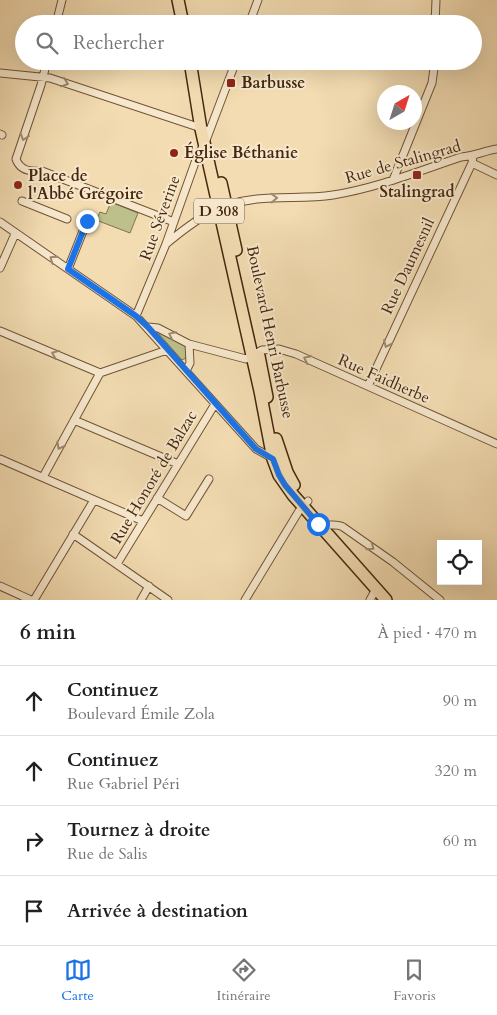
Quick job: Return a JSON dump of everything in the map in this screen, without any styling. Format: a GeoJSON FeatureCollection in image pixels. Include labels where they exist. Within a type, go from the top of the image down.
{"type":"FeatureCollection","features":[{"type":"Feature","properties":{"kind":"main road"},"geometry":{"type":"LineString","coordinates":[[178,0],[180,15]]}},
{"type":"Feature","properties":{"kind":"main road","name":"Boulevard Henri Barbusse"},"geometry":{"type":"LineString","coordinates":[[192,70],[231,258],[255,354],[262,399],[278,460]]}},
{"type":"Feature","properties":{"kind":"main road","name":"Boulevard Henri Barbusse"},"geometry":{"type":"LineString","coordinates":[[205,129],[205,143],[222,207]]}},
{"type":"Feature","properties":{"kind":"main road","name":"D 308"},"geometry":{"type":"LineString","coordinates":[[278,460],[279,475],[393,600]]}},
{"type":"Feature","properties":{"kind":"main road","name":"D 308"},"geometry":{"type":"LineString","coordinates":[[324,525],[386,600]]}},
{"type":"Feature","properties":{"kind":"street"},"geometry":{"type":"LineString","coordinates":[[58,15],[62,0]]}},
{"type":"Feature","properties":{"kind":"street"},"geometry":{"type":"LineString","coordinates":[[252,15],[258,0]]}},
{"type":"Feature","properties":{"kind":"street"},"geometry":{"type":"LineString","coordinates":[[435,15],[436,0]]}},
{"type":"Feature","properties":{"kind":"street"},"geometry":{"type":"LineString","coordinates":[[45,70],[16,159],[19,166],[34,172],[42,171],[174,222]]}},
{"type":"Feature","properties":{"kind":"street"},"geometry":{"type":"LineString","coordinates":[[0,73],[50,78],[205,129],[232,70]]}},
{"type":"Feature","properties":{"kind":"street"},"geometry":{"type":"LineString","coordinates":[[393,180],[432,83],[434,70]]}},
{"type":"Feature","properties":{"kind":"street","name":"Rue Séverine"},"geometry":{"type":"LineString","coordinates":[[136,316],[166,244],[197,157],[205,143]]}},
{"type":"Feature","properties":{"kind":"street","name":"Rue de Stalingrad"},"geometry":{"type":"LineString","coordinates":[[166,244],[193,221],[222,207],[256,199],[333,195],[366,188],[461,158],[472,160],[476,153],[497,149]]}},
{"type":"Feature","properties":{"kind":"street"},"geometry":{"type":"LineString","coordinates":[[472,160],[497,175]]}},
{"type":"Feature","properties":{"kind":"street","name":"Rue Daumesnil"},"geometry":{"type":"LineString","coordinates":[[368,386],[472,160]]}},
{"type":"Feature","properties":{"kind":"street"},"geometry":{"type":"LineString","coordinates":[[22,201],[67,219]]}},
{"type":"Feature","properties":{"kind":"street"},"geometry":{"type":"LineString","coordinates":[[68,269],[87,221]]}},
{"type":"Feature","properties":{"kind":"street"},"geometry":{"type":"LineString","coordinates":[[0,222],[136,316],[148,327],[256,449],[278,460]]}},
{"type":"Feature","properties":{"kind":"street"},"geometry":{"type":"LineString","coordinates":[[0,268],[15,234]]}},
{"type":"Feature","properties":{"kind":"street","name":"Rue Faidherbe"},"geometry":{"type":"LineString","coordinates":[[148,327],[158,328],[189,344],[246,359],[262,350],[279,349],[296,354],[497,444]]}},
{"type":"Feature","properties":{"kind":"street"},"geometry":{"type":"LineString","coordinates":[[0,331],[100,373],[167,350]]}},
{"type":"Feature","properties":{"kind":"street"},"geometry":{"type":"LineString","coordinates":[[186,371],[190,363],[189,344]]}},
{"type":"Feature","properties":{"kind":"street"},"geometry":{"type":"LineString","coordinates":[[43,477],[100,373]]}},
{"type":"Feature","properties":{"kind":"street","name":"Rue Honoré de Balzac"},"geometry":{"type":"LineString","coordinates":[[117,564],[215,404]]}},
{"type":"Feature","properties":{"kind":"street"},"geometry":{"type":"LineString","coordinates":[[74,420],[178,464]]}},
{"type":"Feature","properties":{"kind":"street"},"geometry":{"type":"LineString","coordinates":[[1,462],[43,477],[143,521]]}},
{"type":"Feature","properties":{"kind":"street"},"geometry":{"type":"LineString","coordinates":[[157,498],[186,516],[209,480]]}},
{"type":"Feature","properties":{"kind":"street"},"geometry":{"type":"LineString","coordinates":[[0,586],[32,600],[94,500]]}},
{"type":"Feature","properties":{"kind":"street"},"geometry":{"type":"LineString","coordinates":[[245,600],[305,504]]}},
{"type":"Feature","properties":{"kind":"street"},"geometry":{"type":"LineString","coordinates":[[324,525],[339,525],[343,527],[393,562],[440,600]]}},
{"type":"Feature","properties":{"kind":"street"},"geometry":{"type":"LineString","coordinates":[[73,534],[168,600]]}},
{"type":"Feature","properties":{"kind":"street"},"geometry":{"type":"LineString","coordinates":[[141,600],[149,586]]}},
{"type":"Feature","properties":{"kind":"street"},"geometry":{"type":"LineString","coordinates":[[370,600],[376,589]]}},
{"type":"Feature","properties":{"kind":"green space"},"geometry":{"type":"Polygon","coordinates":[[[111,202],[138,213],[130,233],[96,220],[100,212],[106,214],[111,202]]]}},
{"type":"Feature","properties":{"kind":"green space"},"geometry":{"type":"Polygon","coordinates":[[[160,332],[186,344],[186,358],[182,360],[159,334],[160,332]]]}},
{"type":"Feature","properties":{"kind":"place","name":"Barbusse"},"geometry":{"type":"Point","coordinates":[231,83]}},
{"type":"Feature","properties":{"kind":"place","name":"Église Béthanie"},"geometry":{"type":"Point","coordinates":[174,153]}},
{"type":"Feature","properties":{"kind":"place","name":"Stalingrad"},"geometry":{"type":"Point","coordinates":[417,175]}},
{"type":"Feature","properties":{"kind":"place","name":"Place de l'Abbé Grégoire"},"geometry":{"type":"Point","coordinates":[18,185]}},
{"type":"Feature","properties":{"kind":"route"},"geometry":{"type":"LineString","coordinates":[[87,221],[68,269],[136,316],[148,327],[256,449],[273,459],[285,485],[318,524]]}}]}
